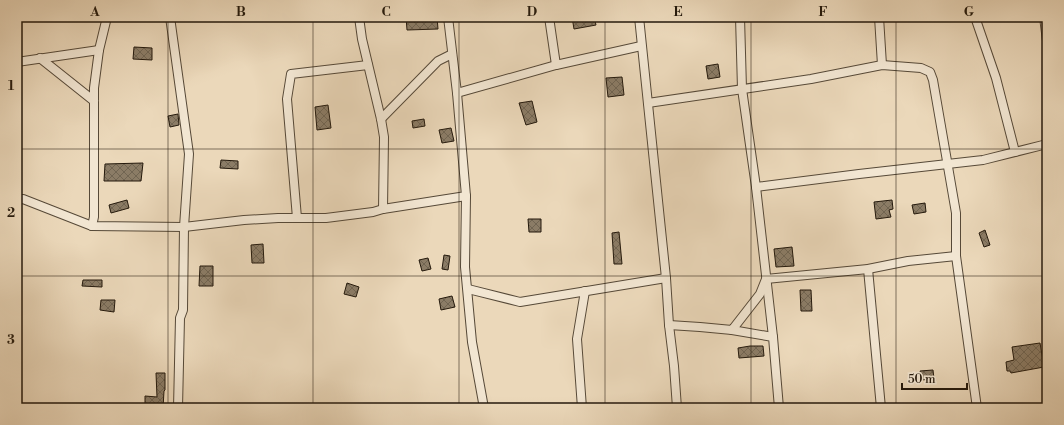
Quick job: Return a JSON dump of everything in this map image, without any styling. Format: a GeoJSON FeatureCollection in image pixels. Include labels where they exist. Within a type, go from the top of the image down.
{"type":"FeatureCollection","features":[{"type":"Feature","properties":{"kind":"street"},"geometry":{"type":"LineString","coordinates":[[92,226],[94,217],[94,88],[99,50],[107,17]]}},
{"type":"Feature","properties":{"kind":"street"},"geometry":{"type":"LineString","coordinates":[[170,17],[189,154],[184,227],[183,310],[180,318],[178,408]]}},
{"type":"Feature","properties":{"kind":"street"},"geometry":{"type":"LineString","coordinates":[[359,17],[362,39],[384,137],[383,209]]}},
{"type":"Feature","properties":{"kind":"street"},"geometry":{"type":"LineString","coordinates":[[448,17],[457,93],[466,196],[465,267],[472,342],[484,408]]}},
{"type":"Feature","properties":{"kind":"street"},"geometry":{"type":"LineString","coordinates":[[549,17],[556,65]]}},
{"type":"Feature","properties":{"kind":"street"},"geometry":{"type":"LineString","coordinates":[[639,17],[666,278],[677,408]]}},
{"type":"Feature","properties":{"kind":"street"},"geometry":{"type":"LineString","coordinates":[[740,17],[742,89],[756,187],[773,337],[779,408]]}},
{"type":"Feature","properties":{"kind":"street"},"geometry":{"type":"LineString","coordinates":[[879,17],[882,65]]}},
{"type":"Feature","properties":{"kind":"street"},"geometry":{"type":"LineString","coordinates":[[975,17],[996,78],[1015,152]]}},
{"type":"Feature","properties":{"kind":"street"},"geometry":{"type":"LineString","coordinates":[[1044,17],[1047,41]]}},
{"type":"Feature","properties":{"kind":"street"},"geometry":{"type":"LineString","coordinates":[[457,93],[556,65],[641,46]]}},
{"type":"Feature","properties":{"kind":"street"},"geometry":{"type":"LineString","coordinates":[[17,62],[99,50]]}},
{"type":"Feature","properties":{"kind":"street"},"geometry":{"type":"LineString","coordinates":[[381,119],[438,61],[452,54]]}},
{"type":"Feature","properties":{"kind":"street"},"geometry":{"type":"LineString","coordinates":[[40,58],[94,101]]}},
{"type":"Feature","properties":{"kind":"street"},"geometry":{"type":"LineString","coordinates":[[297,218],[287,99],[291,74],[368,65]]}},
{"type":"Feature","properties":{"kind":"street"},"geometry":{"type":"LineString","coordinates":[[648,103],[811,79],[882,65],[921,68],[930,72],[933,80],[956,213],[956,256],[977,408]]}},
{"type":"Feature","properties":{"kind":"street"},"geometry":{"type":"LineString","coordinates":[[756,187],[983,160],[1047,145]]}},
{"type":"Feature","properties":{"kind":"street"},"geometry":{"type":"LineString","coordinates":[[17,200],[23,199],[92,226],[184,227],[244,220],[326,218],[373,212],[383,209],[466,196]]}},
{"type":"Feature","properties":{"kind":"street"},"geometry":{"type":"LineString","coordinates":[[766,280],[868,269],[908,261],[956,256]]}},
{"type":"Feature","properties":{"kind":"street"},"geometry":{"type":"LineString","coordinates":[[868,269],[881,408]]}},
{"type":"Feature","properties":{"kind":"street"},"geometry":{"type":"LineString","coordinates":[[468,289],[520,302],[666,278]]}},
{"type":"Feature","properties":{"kind":"street"},"geometry":{"type":"LineString","coordinates":[[732,330],[760,294],[766,280]]}},
{"type":"Feature","properties":{"kind":"street"},"geometry":{"type":"LineString","coordinates":[[582,408],[577,339],[585,291]]}},
{"type":"Feature","properties":{"kind":"street"},"geometry":{"type":"LineString","coordinates":[[669,325],[700,326],[773,337]]}},
{"type":"Feature","properties":{"kind":"building"},"geometry":{"type":"Polygon","coordinates":[[[406,17],[437,17],[438,29],[407,30],[406,17]]]}},
{"type":"Feature","properties":{"kind":"building"},"geometry":{"type":"Polygon","coordinates":[[[572,17],[594,17],[596,25],[574,29],[572,17]]]}},
{"type":"Feature","properties":{"kind":"building"},"geometry":{"type":"Polygon","coordinates":[[[134,47],[152,48],[152,60],[133,59],[134,47]]]}},
{"type":"Feature","properties":{"kind":"building"},"geometry":{"type":"Polygon","coordinates":[[[718,64],[720,77],[708,79],[706,66],[718,64]]]}},
{"type":"Feature","properties":{"kind":"building"},"geometry":{"type":"Polygon","coordinates":[[[622,77],[624,95],[608,97],[606,78],[622,77]]]}},
{"type":"Feature","properties":{"kind":"building"},"geometry":{"type":"Polygon","coordinates":[[[532,101],[537,122],[526,125],[519,103],[532,101]]]}},
{"type":"Feature","properties":{"kind":"building"},"geometry":{"type":"Polygon","coordinates":[[[328,105],[331,128],[317,130],[315,107],[328,105]]]}},
{"type":"Feature","properties":{"kind":"building"},"geometry":{"type":"Polygon","coordinates":[[[178,114],[179,125],[170,127],[168,116],[178,114]]]}},
{"type":"Feature","properties":{"kind":"building"},"geometry":{"type":"Polygon","coordinates":[[[424,119],[425,126],[413,128],[412,121],[424,119]]]}},
{"type":"Feature","properties":{"kind":"building"},"geometry":{"type":"Polygon","coordinates":[[[451,128],[454,141],[442,143],[439,130],[451,128]]]}},
{"type":"Feature","properties":{"kind":"building"},"geometry":{"type":"Polygon","coordinates":[[[221,160],[238,161],[238,169],[220,168],[221,160]]]}},
{"type":"Feature","properties":{"kind":"building"},"geometry":{"type":"Polygon","coordinates":[[[143,163],[141,181],[104,181],[105,164],[143,163]]]}},
{"type":"Feature","properties":{"kind":"building"},"geometry":{"type":"Polygon","coordinates":[[[127,200],[129,208],[111,213],[109,205],[127,200]]]}},
{"type":"Feature","properties":{"kind":"building"},"geometry":{"type":"Polygon","coordinates":[[[892,200],[893,209],[889,210],[891,217],[876,219],[874,202],[892,200]]]}},
{"type":"Feature","properties":{"kind":"building"},"geometry":{"type":"Polygon","coordinates":[[[925,203],[926,212],[914,214],[912,205],[925,203]]]}},
{"type":"Feature","properties":{"kind":"building"},"geometry":{"type":"Polygon","coordinates":[[[528,219],[541,219],[541,232],[529,232],[528,219]]]}},
{"type":"Feature","properties":{"kind":"building"},"geometry":{"type":"Polygon","coordinates":[[[985,230],[990,245],[984,247],[979,233],[985,230]]]}},
{"type":"Feature","properties":{"kind":"building"},"geometry":{"type":"Polygon","coordinates":[[[619,232],[622,264],[614,264],[612,233],[619,232]]]}},
{"type":"Feature","properties":{"kind":"building"},"geometry":{"type":"Polygon","coordinates":[[[263,244],[264,263],[252,263],[251,245],[263,244]]]}},
{"type":"Feature","properties":{"kind":"building"},"geometry":{"type":"Polygon","coordinates":[[[792,247],[794,266],[776,267],[774,249],[792,247]]]}},
{"type":"Feature","properties":{"kind":"building"},"geometry":{"type":"Polygon","coordinates":[[[444,255],[450,256],[448,270],[442,269],[444,255]]]}},
{"type":"Feature","properties":{"kind":"building"},"geometry":{"type":"Polygon","coordinates":[[[428,258],[431,269],[422,271],[419,260],[428,258]]]}},
{"type":"Feature","properties":{"kind":"building"},"geometry":{"type":"Polygon","coordinates":[[[200,266],[213,266],[213,286],[199,286],[200,266]]]}},
{"type":"Feature","properties":{"kind":"building"},"geometry":{"type":"Polygon","coordinates":[[[83,280],[102,280],[102,287],[82,286],[83,280]]]}},
{"type":"Feature","properties":{"kind":"building"},"geometry":{"type":"Polygon","coordinates":[[[347,283],[359,287],[356,297],[344,294],[347,283]]]}},
{"type":"Feature","properties":{"kind":"building"},"geometry":{"type":"Polygon","coordinates":[[[800,290],[811,290],[812,311],[801,311],[800,290]]]}},
{"type":"Feature","properties":{"kind":"building"},"geometry":{"type":"Polygon","coordinates":[[[452,296],[455,307],[441,310],[439,299],[452,296]]]}},
{"type":"Feature","properties":{"kind":"building"},"geometry":{"type":"Polygon","coordinates":[[[101,300],[115,300],[114,312],[100,310],[101,300]]]}},
{"type":"Feature","properties":{"kind":"building"},"geometry":{"type":"Polygon","coordinates":[[[1040,343],[1044,367],[1011,373],[1010,371],[1007,371],[1006,362],[1014,360],[1012,347],[1040,343]]]}},
{"type":"Feature","properties":{"kind":"building"},"geometry":{"type":"Polygon","coordinates":[[[763,346],[764,356],[739,358],[738,348],[763,346]]]}},
{"type":"Feature","properties":{"kind":"building"},"geometry":{"type":"Polygon","coordinates":[[[933,370],[934,379],[921,380],[920,371],[933,370]]]}},
{"type":"Feature","properties":{"kind":"building"},"geometry":{"type":"Polygon","coordinates":[[[156,373],[165,373],[163,408],[145,408],[145,396],[157,397],[156,373]]]}}]}
